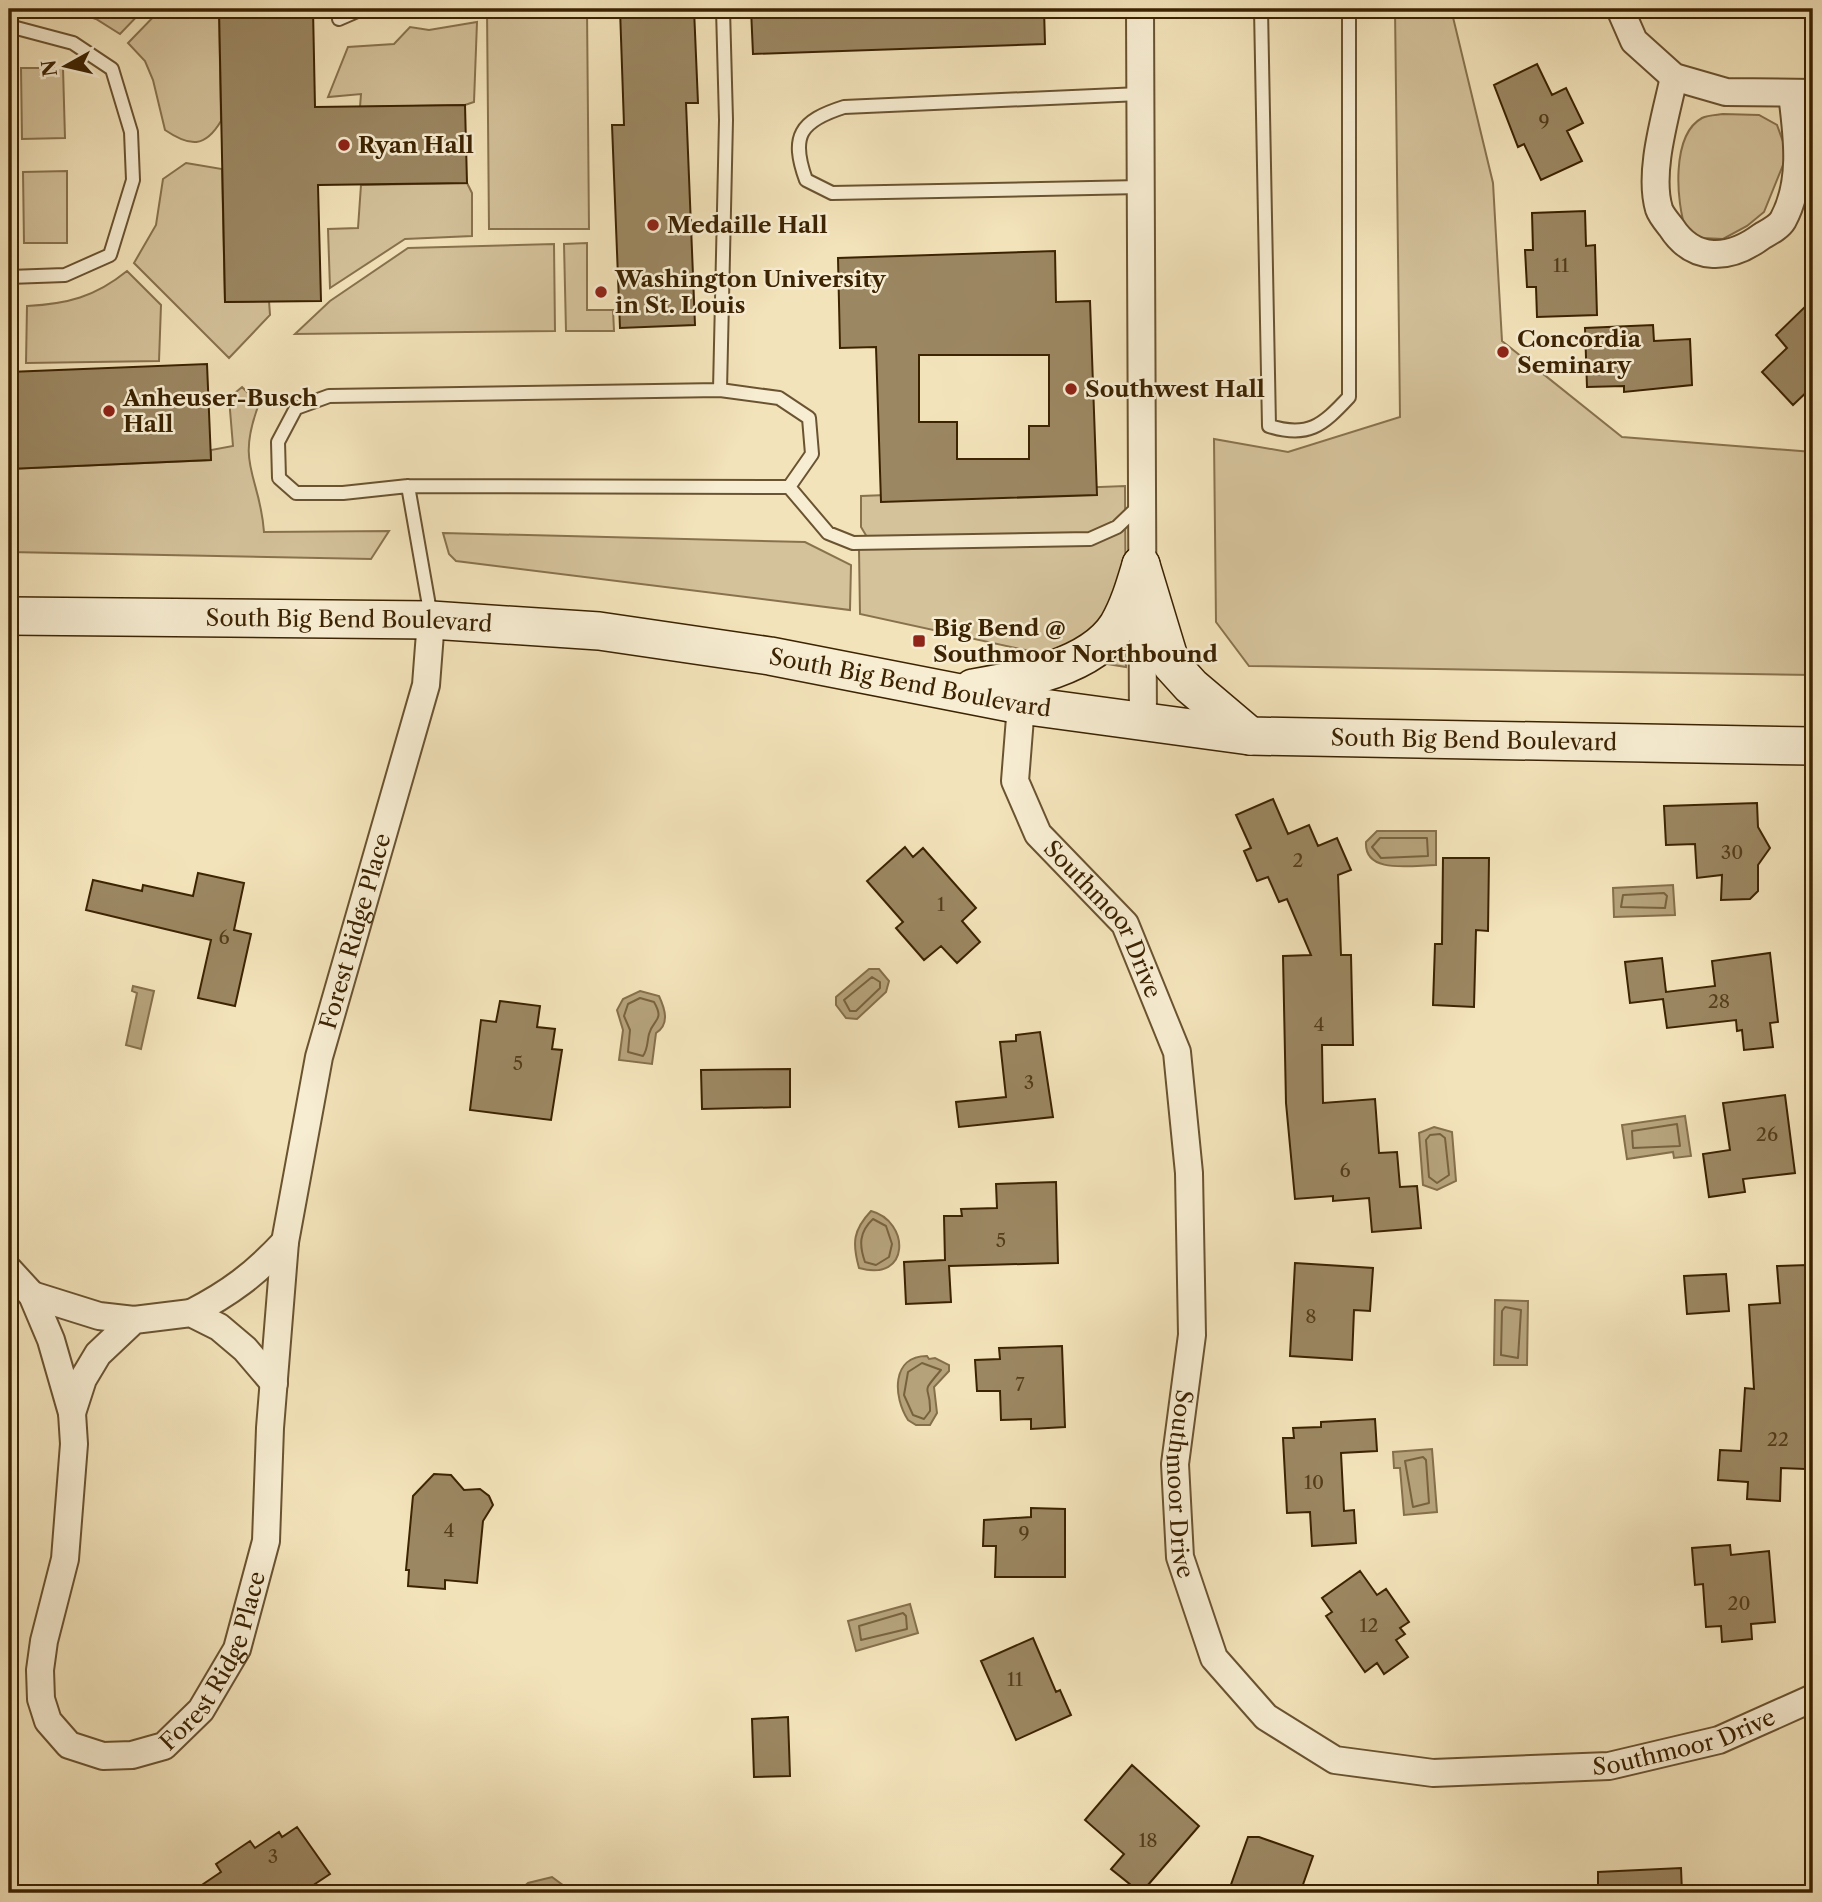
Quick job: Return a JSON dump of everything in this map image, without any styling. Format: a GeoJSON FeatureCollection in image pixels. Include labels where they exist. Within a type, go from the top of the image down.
{"type":"FeatureCollection","features":[{"type":"Feature","properties":{"kind":"main road"},"geometry":{"type":"LineString","coordinates":[[954,692],[1051,671],[1093,649],[1117,627],[1132,595],[1141,565]]}},
{"type":"Feature","properties":{"kind":"main road"},"geometry":{"type":"LineString","coordinates":[[1141,565],[1171,664],[1207,701],[1250,736]]}},
{"type":"Feature","properties":{"kind":"main road","name":"South Big Bend Boulevard"},"geometry":{"type":"LineString","coordinates":[[9,616],[431,620],[599,631],[770,656],[1021,705],[1143,724],[1250,736],[1813,746]]}},
{"type":"Feature","properties":{"kind":"street"},"geometry":{"type":"LineString","coordinates":[[1140,9],[1143,724]]}},
{"type":"Feature","properties":{"kind":"street"},"geometry":{"type":"LineString","coordinates":[[1620,9],[1634,41],[1674,78],[1726,92],[1802,93],[1794,193],[1782,222],[1749,246],[1719,255],[1697,253],[1679,241],[1659,210],[1657,158],[1674,78]]}},
{"type":"Feature","properties":{"kind":"street","name":"Forest Ridge Place"},"geometry":{"type":"LineString","coordinates":[[9,1270],[32,1295],[51,1340],[72,1413],[74,1444],[65,1559],[44,1641],[40,1670],[41,1699],[48,1721],[69,1745],[103,1756],[132,1755],[164,1746],[201,1710],[237,1649],[266,1541],[285,1242],[319,1057],[426,685],[431,620]]}},
{"type":"Feature","properties":{"kind":"street","name":"Southmoor Drive"},"geometry":{"type":"LineString","coordinates":[[1021,705],[1015,781],[1038,834],[1125,924],[1177,1052],[1189,1173],[1192,1335],[1175,1464],[1180,1557],[1214,1658],[1266,1717],[1335,1760],[1433,1773],[1609,1766],[1718,1740],[1813,1698]]}},
{"type":"Feature","properties":{"kind":"street","name":"Forest Ridge Place"},"geometry":{"type":"LineString","coordinates":[[32,1295],[99,1316],[134,1320],[191,1313],[227,1294],[254,1275],[285,1242]]}},
{"type":"Feature","properties":{"kind":"street"},"geometry":{"type":"LineString","coordinates":[[191,1313],[219,1327],[245,1349],[274,1383]]}},
{"type":"Feature","properties":{"kind":"street","name":"Forest Ridge Place"},"geometry":{"type":"LineString","coordinates":[[72,1413],[83,1379],[98,1354],[134,1320]]}},
{"type":"Feature","properties":{"kind":"lane"},"geometry":{"type":"LineString","coordinates":[[339,19],[362,9]]}},
{"type":"Feature","properties":{"kind":"lane"},"geometry":{"type":"LineString","coordinates":[[720,390],[726,120],[723,9]]}},
{"type":"Feature","properties":{"kind":"lane"},"geometry":{"type":"LineString","coordinates":[[1261,9],[1269,426],[1294,434],[1328,420],[1349,397],[1349,9]]}},
{"type":"Feature","properties":{"kind":"lane"},"geometry":{"type":"LineString","coordinates":[[9,26],[73,43],[111,69],[131,132],[133,180],[110,255],[65,275],[9,277]]}},
{"type":"Feature","properties":{"kind":"lane"},"geometry":{"type":"LineString","coordinates":[[1140,94],[844,107],[810,119],[798,139],[798,158],[806,180],[832,193],[1140,187]]}},
{"type":"Feature","properties":{"kind":"lane"},"geometry":{"type":"LineString","coordinates":[[720,390],[779,398],[809,418],[812,454],[789,487],[408,486],[343,493],[296,493],[279,478],[278,442],[296,408],[329,396],[720,390]]}},
{"type":"Feature","properties":{"kind":"lane"},"geometry":{"type":"LineString","coordinates":[[408,486],[431,620]]}},
{"type":"Feature","properties":{"kind":"lane"},"geometry":{"type":"LineString","coordinates":[[789,487],[828,534],[853,543],[1090,539],[1116,527],[1140,505]]}},
{"type":"Feature","properties":{"kind":"shaded area"},"geometry":{"type":"Polygon","coordinates":[[[66,9],[144,9],[120,34],[96,19],[66,9]]]}},
{"type":"Feature","properties":{"kind":"shaded area"},"geometry":{"type":"Polygon","coordinates":[[[161,9],[219,9],[221,121],[203,140],[189,142],[165,130],[153,80],[145,61],[128,43],[161,9]]]}},
{"type":"Feature","properties":{"kind":"shaded area"},"geometry":{"type":"Polygon","coordinates":[[[487,9],[587,9],[589,229],[489,229],[487,9]]]}},
{"type":"Feature","properties":{"kind":"shaded area"},"geometry":{"type":"Polygon","coordinates":[[[1395,9],[1451,9],[1493,183],[1502,341],[1622,437],[1813,452],[1813,675],[1249,666],[1216,622],[1214,439],[1288,452],[1400,417],[1395,9]]]}},
{"type":"Feature","properties":{"kind":"shaded area"},"geometry":{"type":"Polygon","coordinates":[[[477,22],[474,102],[465,105],[360,107],[361,94],[328,97],[348,47],[394,44],[410,27],[429,30],[477,22]]]}},
{"type":"Feature","properties":{"kind":"shaded area"},"geometry":{"type":"Polygon","coordinates":[[[21,68],[63,68],[65,138],[22,139],[21,68]]]}},
{"type":"Feature","properties":{"kind":"shaded area"},"geometry":{"type":"Polygon","coordinates":[[[1723,114],[1759,115],[1777,125],[1786,150],[1785,160],[1764,212],[1747,226],[1723,239],[1702,238],[1686,230],[1683,218],[1678,187],[1681,154],[1692,127],[1704,117],[1723,114]]]}},
{"type":"Feature","properties":{"kind":"shaded area"},"geometry":{"type":"Polygon","coordinates":[[[186,163],[222,169],[225,302],[269,301],[270,315],[229,358],[134,263],[156,225],[163,179],[186,163]]]}},
{"type":"Feature","properties":{"kind":"shaded area"},"geometry":{"type":"Polygon","coordinates":[[[67,171],[67,243],[24,243],[23,172],[67,171]]]}},
{"type":"Feature","properties":{"kind":"shaded area"},"geometry":{"type":"Polygon","coordinates":[[[467,183],[472,193],[472,236],[405,239],[330,288],[328,229],[358,228],[361,185],[467,183]]]}},
{"type":"Feature","properties":{"kind":"shaded area"},"geometry":{"type":"Polygon","coordinates":[[[587,243],[587,310],[613,310],[614,331],[566,331],[564,244],[587,243]]]}},
{"type":"Feature","properties":{"kind":"shaded area"},"geometry":{"type":"Polygon","coordinates":[[[554,244],[555,331],[295,334],[330,301],[408,248],[554,244]]]}},
{"type":"Feature","properties":{"kind":"shaded area"},"geometry":{"type":"Polygon","coordinates":[[[127,271],[161,305],[159,361],[26,363],[27,306],[80,298],[104,287],[127,271]]]}},
{"type":"Feature","properties":{"kind":"shaded area"},"geometry":{"type":"Polygon","coordinates":[[[242,387],[259,404],[252,425],[249,457],[264,532],[389,531],[371,559],[9,552],[9,469],[211,460],[211,450],[233,446],[229,398],[242,387]]]}},
{"type":"Feature","properties":{"kind":"shaded area"},"geometry":{"type":"Polygon","coordinates":[[[1125,486],[1126,667],[1034,652],[860,614],[859,549],[867,537],[861,527],[861,496],[1125,486]]]}},
{"type":"Feature","properties":{"kind":"shaded area"},"geometry":{"type":"Polygon","coordinates":[[[443,533],[805,542],[851,565],[850,610],[456,561],[449,554],[443,533]]]}},
{"type":"Feature","properties":{"kind":"water"},"geometry":{"type":"Polygon","coordinates":[[[1377,831],[1436,831],[1436,865],[1392,866],[1373,860],[1367,852],[1366,842],[1377,831]]]}},
{"type":"Feature","properties":{"kind":"water"},"geometry":{"type":"Polygon","coordinates":[[[1673,885],[1675,915],[1614,917],[1613,888],[1673,885]]]}},
{"type":"Feature","properties":{"kind":"water"},"geometry":{"type":"Polygon","coordinates":[[[869,969],[879,969],[889,981],[886,992],[857,1019],[846,1018],[836,1005],[836,997],[869,969]]]}},
{"type":"Feature","properties":{"kind":"water"},"geometry":{"type":"Polygon","coordinates":[[[133,986],[154,991],[141,1049],[126,1045],[137,993],[132,991],[133,986]]]}},
{"type":"Feature","properties":{"kind":"water"},"geometry":{"type":"Polygon","coordinates":[[[640,991],[659,996],[664,1011],[665,1021],[656,1033],[652,1064],[619,1060],[623,1030],[617,1010],[623,999],[640,991]]]}},
{"type":"Feature","properties":{"kind":"water"},"geometry":{"type":"Polygon","coordinates":[[[1685,1116],[1691,1156],[1674,1158],[1673,1152],[1627,1159],[1622,1125],[1685,1116]]]}},
{"type":"Feature","properties":{"kind":"water"},"geometry":{"type":"Polygon","coordinates":[[[1434,1127],[1452,1132],[1456,1181],[1437,1190],[1423,1185],[1419,1133],[1434,1127]]]}},
{"type":"Feature","properties":{"kind":"water"},"geometry":{"type":"Polygon","coordinates":[[[871,1211],[884,1217],[893,1226],[898,1237],[896,1259],[888,1267],[876,1270],[859,1268],[855,1251],[857,1231],[871,1211]]]}},
{"type":"Feature","properties":{"kind":"water"},"geometry":{"type":"Polygon","coordinates":[[[1495,1300],[1528,1301],[1527,1365],[1494,1365],[1495,1300]]]}},
{"type":"Feature","properties":{"kind":"water"},"geometry":{"type":"Polygon","coordinates":[[[927,1356],[949,1365],[949,1371],[934,1387],[937,1413],[930,1425],[916,1425],[908,1420],[903,1411],[898,1379],[907,1363],[927,1356]]]}},
{"type":"Feature","properties":{"kind":"water"},"geometry":{"type":"Polygon","coordinates":[[[1432,1449],[1437,1512],[1404,1515],[1400,1468],[1394,1468],[1393,1452],[1432,1449]]]}},
{"type":"Feature","properties":{"kind":"water"},"geometry":{"type":"Polygon","coordinates":[[[910,1604],[918,1633],[856,1651],[848,1621],[910,1604]]]}},
{"type":"Feature","properties":{"kind":"water"},"geometry":{"type":"Polygon","coordinates":[[[552,1877],[564,1886],[567,1893],[517,1893],[528,1883],[552,1877]]]}},
{"type":"Feature","properties":{"kind":"building","name":"Ryan Hall"},"geometry":{"type":"Polygon","coordinates":[[[219,9],[313,9],[315,107],[465,105],[467,183],[318,185],[321,301],[225,302],[219,9]]]}},
{"type":"Feature","properties":{"kind":"building","name":"Medaille Hall"},"geometry":{"type":"Polygon","coordinates":[[[620,9],[694,9],[698,103],[686,103],[695,325],[620,328],[612,125],[624,125],[620,9]]]}},
{"type":"Feature","properties":{"kind":"building"},"geometry":{"type":"Polygon","coordinates":[[[751,9],[1044,9],[1045,44],[753,54],[751,9]]]}},
{"type":"Feature","properties":{"kind":"building"},"geometry":{"type":"Polygon","coordinates":[[[1537,64],[1552,95],[1566,88],[1583,123],[1567,131],[1582,161],[1541,180],[1524,144],[1518,147],[1494,85],[1537,64]]]}},
{"type":"Feature","properties":{"kind":"building"},"geometry":{"type":"Polygon","coordinates":[[[1585,211],[1586,246],[1595,245],[1597,315],[1537,317],[1536,287],[1527,287],[1525,250],[1533,250],[1532,213],[1585,211]]]}},
{"type":"Feature","properties":{"kind":"building","name":"Southwest Hall"},"geometry":{"type":"Polygon","coordinates":[[[1055,251],[1056,302],[1090,301],[1097,495],[881,502],[876,347],[840,348],[838,258],[1055,251]],[[919,355],[919,422],[957,422],[957,459],[1029,459],[1029,426],[1049,426],[1049,355],[919,355]]]}},
{"type":"Feature","properties":{"kind":"building"},"geometry":{"type":"Polygon","coordinates":[[[1813,299],[1813,386],[1793,405],[1762,372],[1787,348],[1776,335],[1813,299]]]}},
{"type":"Feature","properties":{"kind":"building"},"geometry":{"type":"Polygon","coordinates":[[[1653,325],[1654,341],[1690,339],[1692,385],[1624,392],[1624,386],[1587,387],[1585,328],[1653,325]]]}},
{"type":"Feature","properties":{"kind":"building","name":"Anheuser-Busch Hall"},"geometry":{"type":"Polygon","coordinates":[[[207,364],[211,460],[9,469],[9,372],[207,364]]]}},
{"type":"Feature","properties":{"kind":"building"},"geometry":{"type":"Polygon","coordinates":[[[1273,799],[1288,834],[1309,825],[1318,846],[1337,838],[1351,870],[1338,875],[1341,955],[1351,955],[1353,1045],[1322,1045],[1323,1103],[1375,1099],[1379,1153],[1397,1152],[1400,1187],[1417,1186],[1421,1228],[1372,1232],[1369,1198],[1333,1201],[1333,1196],[1295,1199],[1286,1103],[1283,956],[1311,955],[1287,899],[1279,902],[1268,877],[1257,881],[1244,851],[1251,848],[1236,815],[1273,799]]]}},
{"type":"Feature","properties":{"kind":"building"},"geometry":{"type":"Polygon","coordinates":[[[1757,803],[1758,827],[1770,848],[1758,865],[1758,891],[1750,899],[1721,900],[1722,875],[1697,878],[1695,844],[1666,845],[1664,806],[1757,803]]]}},
{"type":"Feature","properties":{"kind":"building"},"geometry":{"type":"Polygon","coordinates":[[[905,847],[913,857],[923,848],[976,908],[962,921],[980,942],[957,963],[941,946],[924,960],[896,928],[903,922],[867,881],[905,847]]]}},
{"type":"Feature","properties":{"kind":"building"},"geometry":{"type":"Polygon","coordinates":[[[1443,858],[1489,858],[1488,931],[1476,930],[1474,1007],[1433,1005],[1435,944],[1442,944],[1443,858]]]}},
{"type":"Feature","properties":{"kind":"building"},"geometry":{"type":"Polygon","coordinates":[[[198,873],[244,883],[234,930],[251,934],[235,1006],[198,998],[211,940],[86,910],[93,880],[142,891],[143,885],[193,896],[198,873]]]}},
{"type":"Feature","properties":{"kind":"building"},"geometry":{"type":"Polygon","coordinates":[[[1770,953],[1778,1022],[1770,1023],[1773,1047],[1744,1050],[1742,1030],[1737,1031],[1736,1020],[1667,1028],[1663,999],[1630,1003],[1625,962],[1662,958],[1666,992],[1715,986],[1712,961],[1770,953]]]}},
{"type":"Feature","properties":{"kind":"building"},"geometry":{"type":"Polygon","coordinates":[[[500,1001],[540,1006],[537,1027],[555,1029],[552,1049],[562,1050],[551,1120],[470,1110],[481,1020],[496,1022],[500,1001]]]}},
{"type":"Feature","properties":{"kind":"building"},"geometry":{"type":"Polygon","coordinates":[[[1040,1032],[1053,1117],[959,1127],[956,1102],[1006,1097],[1000,1042],[1016,1041],[1016,1035],[1040,1032]]]}},
{"type":"Feature","properties":{"kind":"building"},"geometry":{"type":"Polygon","coordinates":[[[790,1069],[790,1107],[702,1109],[701,1070],[790,1069]]]}},
{"type":"Feature","properties":{"kind":"building"},"geometry":{"type":"Polygon","coordinates":[[[1785,1095],[1795,1173],[1743,1179],[1745,1192],[1709,1197],[1703,1154],[1730,1150],[1723,1103],[1785,1095]]]}},
{"type":"Feature","properties":{"kind":"building"},"geometry":{"type":"Polygon","coordinates":[[[1056,1182],[1058,1263],[949,1266],[951,1302],[906,1304],[904,1262],[945,1260],[944,1216],[962,1216],[961,1209],[997,1208],[996,1184],[1056,1182]]]}},
{"type":"Feature","properties":{"kind":"building"},"geometry":{"type":"Polygon","coordinates":[[[1295,1263],[1373,1268],[1370,1311],[1354,1310],[1352,1360],[1290,1356],[1295,1263]]]}},
{"type":"Feature","properties":{"kind":"building"},"geometry":{"type":"Polygon","coordinates":[[[1807,1265],[1810,1315],[1806,1315],[1810,1393],[1805,1469],[1781,1468],[1780,1501],[1747,1499],[1748,1482],[1718,1480],[1720,1450],[1741,1451],[1745,1388],[1754,1389],[1749,1305],[1780,1303],[1777,1266],[1807,1265]]]}},
{"type":"Feature","properties":{"kind":"building"},"geometry":{"type":"Polygon","coordinates":[[[1726,1274],[1729,1311],[1687,1314],[1684,1276],[1726,1274]]]}},
{"type":"Feature","properties":{"kind":"building"},"geometry":{"type":"Polygon","coordinates":[[[1062,1346],[1065,1427],[1031,1429],[1031,1419],[1001,1420],[1000,1391],[977,1391],[975,1360],[1000,1359],[999,1348],[1062,1346]]]}},
{"type":"Feature","properties":{"kind":"building"},"geometry":{"type":"Polygon","coordinates":[[[1375,1419],[1377,1451],[1341,1453],[1344,1511],[1354,1510],[1356,1543],[1312,1546],[1310,1512],[1287,1513],[1283,1438],[1294,1438],[1293,1428],[1321,1427],[1321,1422],[1375,1419]]]}},
{"type":"Feature","properties":{"kind":"building"},"geometry":{"type":"Polygon","coordinates":[[[434,1474],[451,1475],[464,1490],[480,1489],[489,1496],[493,1505],[483,1521],[477,1583],[445,1580],[445,1589],[408,1586],[409,1570],[406,1570],[413,1496],[434,1474]]]}},
{"type":"Feature","properties":{"kind":"building"},"geometry":{"type":"Polygon","coordinates":[[[1031,1508],[1065,1509],[1065,1577],[995,1577],[996,1546],[983,1546],[984,1520],[1031,1517],[1031,1508]]]}},
{"type":"Feature","properties":{"kind":"building"},"geometry":{"type":"Polygon","coordinates":[[[1730,1545],[1731,1555],[1769,1551],[1775,1622],[1751,1624],[1752,1639],[1722,1642],[1721,1626],[1706,1627],[1703,1584],[1695,1585],[1692,1548],[1730,1545]]]}},
{"type":"Feature","properties":{"kind":"building"},"geometry":{"type":"Polygon","coordinates":[[[1360,1571],[1377,1595],[1386,1589],[1409,1622],[1400,1628],[1405,1634],[1396,1640],[1408,1657],[1384,1674],[1377,1663],[1365,1672],[1326,1616],[1332,1612],[1322,1598],[1360,1571]]]}},
{"type":"Feature","properties":{"kind":"building"},"geometry":{"type":"Polygon","coordinates":[[[1033,1638],[1056,1692],[1060,1690],[1071,1715],[1016,1740],[981,1661],[1033,1638]]]}},
{"type":"Feature","properties":{"kind":"building"},"geometry":{"type":"Polygon","coordinates":[[[788,1717],[790,1776],[754,1777],[752,1719],[788,1717]]]}},
{"type":"Feature","properties":{"kind":"building"},"geometry":{"type":"Polygon","coordinates":[[[1132,1765],[1199,1826],[1141,1893],[1111,1869],[1124,1854],[1085,1820],[1132,1765]]]}},
{"type":"Feature","properties":{"kind":"building"},"geometry":{"type":"Polygon","coordinates":[[[297,1827],[330,1874],[315,1884],[321,1893],[190,1893],[221,1872],[216,1864],[250,1841],[255,1848],[279,1832],[282,1837],[297,1827]]]}},
{"type":"Feature","properties":{"kind":"building"},"geometry":{"type":"Polygon","coordinates":[[[1248,1837],[1259,1837],[1313,1856],[1300,1893],[1228,1893],[1248,1837]]]}},
{"type":"Feature","properties":{"kind":"building"},"geometry":{"type":"Polygon","coordinates":[[[1681,1868],[1682,1893],[1598,1893],[1598,1872],[1681,1868]]]}},
{"type":"Feature","properties":{"kind":"waterway"},"geometry":{"type":"LineString","coordinates":[[575,1893],[586,1893]]}},
{"type":"Feature","properties":{"kind":"place","name":"Ryan Hall"},"geometry":{"type":"Point","coordinates":[344,145]}},
{"type":"Feature","properties":{"kind":"place","name":"Medaille Hall"},"geometry":{"type":"Point","coordinates":[653,225]}},
{"type":"Feature","properties":{"kind":"place","name":"Washington University in St. Louis"},"geometry":{"type":"Point","coordinates":[601,292]}},
{"type":"Feature","properties":{"kind":"place","name":"Concordia Seminary"},"geometry":{"type":"Point","coordinates":[1503,352]}},
{"type":"Feature","properties":{"kind":"place","name":"Southwest Hall"},"geometry":{"type":"Point","coordinates":[1071,389]}},
{"type":"Feature","properties":{"kind":"place","name":"Anheuser-Busch Hall"},"geometry":{"type":"Point","coordinates":[109,411]}},
{"type":"Feature","properties":{"kind":"place","name":"Big Bend @ Southmoor Northbound"},"geometry":{"type":"Point","coordinates":[919,641]}}]}
